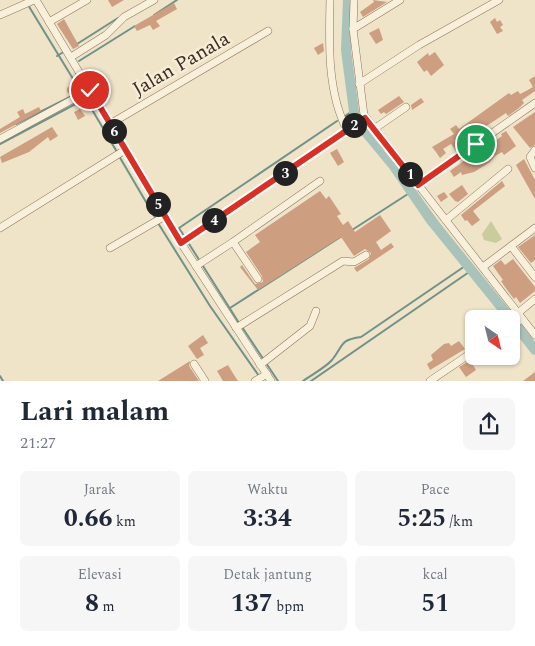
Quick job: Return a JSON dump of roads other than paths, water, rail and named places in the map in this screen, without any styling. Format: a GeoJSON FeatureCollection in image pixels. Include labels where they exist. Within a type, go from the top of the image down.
{"type":"FeatureCollection","features":[{"type":"Feature","properties":{"kind":"street"},"geometry":{"type":"LineString","coordinates":[[0,15],[35,0],[181,243],[199,264],[239,326],[271,381]]}},
{"type":"Feature","properties":{"kind":"street"},"geometry":{"type":"LineString","coordinates":[[49,22],[87,0]]}},
{"type":"Feature","properties":{"kind":"street"},"geometry":{"type":"LineString","coordinates":[[70,57],[106,35],[124,17],[154,0]]}},
{"type":"Feature","properties":{"kind":"street"},"geometry":{"type":"LineString","coordinates":[[330,0],[330,42],[335,96],[338,114],[347,130]]}},
{"type":"Feature","properties":{"kind":"street"},"geometry":{"type":"LineString","coordinates":[[354,0],[353,29],[361,107],[364,119],[374,129],[483,267],[511,310]]}},
{"type":"Feature","properties":{"kind":"street"},"geometry":{"type":"LineString","coordinates":[[353,29],[400,0]]}},
{"type":"Feature","properties":{"kind":"street"},"geometry":{"type":"LineString","coordinates":[[359,84],[432,37],[499,0]]}},
{"type":"Feature","properties":{"kind":"street","name":"Jalan Panala"},"geometry":{"type":"LineString","coordinates":[[110,124],[268,31]]}},
{"type":"Feature","properties":{"kind":"street"},"geometry":{"type":"LineString","coordinates":[[0,139],[90,90]]}},
{"type":"Feature","properties":{"kind":"street"},"geometry":{"type":"LineString","coordinates":[[418,185],[535,104]]}},
{"type":"Feature","properties":{"kind":"street"},"geometry":{"type":"LineString","coordinates":[[374,129],[406,107]]}},
{"type":"Feature","properties":{"kind":"street"},"geometry":{"type":"LineString","coordinates":[[181,243],[364,119]]}},
{"type":"Feature","properties":{"kind":"street"},"geometry":{"type":"LineString","coordinates":[[0,228],[126,150]]}},
{"type":"Feature","properties":{"kind":"street"},"geometry":{"type":"LineString","coordinates":[[535,150],[530,157],[535,168]]}},
{"type":"Feature","properties":{"kind":"street"},"geometry":{"type":"LineString","coordinates":[[446,220],[508,169]]}},
{"type":"Feature","properties":{"kind":"street"},"geometry":{"type":"LineString","coordinates":[[199,264],[320,182]]}},
{"type":"Feature","properties":{"kind":"street"},"geometry":{"type":"LineString","coordinates":[[110,248],[165,216]]}},
{"type":"Feature","properties":{"kind":"street"},"geometry":{"type":"LineString","coordinates":[[483,267],[535,228]]}},
{"type":"Feature","properties":{"kind":"street"},"geometry":{"type":"LineString","coordinates":[[233,242],[258,279]]}},
{"type":"Feature","properties":{"kind":"street"},"geometry":{"type":"LineString","coordinates":[[511,246],[534,273]]}},
{"type":"Feature","properties":{"kind":"street"},"geometry":{"type":"LineString","coordinates":[[239,326],[342,261],[354,262],[366,255]]}},
{"type":"Feature","properties":{"kind":"street"},"geometry":{"type":"LineString","coordinates":[[520,316],[535,299]]}},
{"type":"Feature","properties":{"kind":"street"},"geometry":{"type":"LineString","coordinates":[[260,365],[310,326],[316,311]]}},
{"type":"Feature","properties":{"kind":"street"},"geometry":{"type":"LineString","coordinates":[[520,322],[533,330]]}},
{"type":"Feature","properties":{"kind":"street"},"geometry":{"type":"LineString","coordinates":[[430,381],[465,357]]}},
{"type":"Feature","properties":{"kind":"street"},"geometry":{"type":"LineString","coordinates":[[194,364],[205,381]]}},
{"type":"Feature","properties":{"kind":"street"},"geometry":{"type":"LineString","coordinates":[[255,381],[267,374]]}},
{"type":"Feature","properties":{"kind":"waterway"},"geometry":{"type":"LineString","coordinates":[[25,0],[81,92]]}},
{"type":"Feature","properties":{"kind":"waterway"},"geometry":{"type":"LineString","coordinates":[[154,15],[177,0]]}},
{"type":"Feature","properties":{"kind":"waterway"},"geometry":{"type":"LineString","coordinates":[[348,0],[346,50],[355,119],[393,165],[430,219],[504,310]]}},
{"type":"Feature","properties":{"kind":"waterway"},"geometry":{"type":"LineString","coordinates":[[77,44],[118,18]]}},
{"type":"Feature","properties":{"kind":"waterway"},"geometry":{"type":"LineString","coordinates":[[79,61],[135,26]]}},
{"type":"Feature","properties":{"kind":"waterway"},"geometry":{"type":"LineString","coordinates":[[57,56],[65,51]]}},
{"type":"Feature","properties":{"kind":"waterway"},"geometry":{"type":"LineString","coordinates":[[16,124],[72,96]]}},
{"type":"Feature","properties":{"kind":"waterway"},"geometry":{"type":"LineString","coordinates":[[84,96],[117,152]]}},
{"type":"Feature","properties":{"kind":"waterway"},"geometry":{"type":"LineString","coordinates":[[0,144],[83,100]]}},
{"type":"Feature","properties":{"kind":"waterway"},"geometry":{"type":"LineString","coordinates":[[345,116],[354,110]]}},
{"type":"Feature","properties":{"kind":"waterway"},"geometry":{"type":"LineString","coordinates":[[239,323],[179,228],[337,121]]}},
{"type":"Feature","properties":{"kind":"waterway"},"geometry":{"type":"LineString","coordinates":[[361,127],[398,168],[452,242],[506,310]]}},
{"type":"Feature","properties":{"kind":"waterway"},"geometry":{"type":"LineString","coordinates":[[119,156],[156,219]]}},
{"type":"Feature","properties":{"kind":"waterway"},"geometry":{"type":"LineString","coordinates":[[352,230],[411,192]]}},
{"type":"Feature","properties":{"kind":"waterway"},"geometry":{"type":"LineString","coordinates":[[158,223],[210,306],[259,376]]}},
{"type":"Feature","properties":{"kind":"waterway"},"geometry":{"type":"LineString","coordinates":[[230,308],[342,236]]}},
{"type":"Feature","properties":{"kind":"waterway"},"geometry":{"type":"LineString","coordinates":[[303,381],[329,363],[345,342],[361,337],[468,264]]}},
{"type":"Feature","properties":{"kind":"waterway"},"geometry":{"type":"LineString","coordinates":[[311,381],[472,270]]}},
{"type":"Feature","properties":{"kind":"waterway"},"geometry":{"type":"LineString","coordinates":[[242,327],[278,381]]}},
{"type":"Feature","properties":{"kind":"waterway"},"geometry":{"type":"LineString","coordinates":[[520,327],[535,346]]}},
{"type":"Feature","properties":{"kind":"waterway"},"geometry":{"type":"LineString","coordinates":[[520,331],[535,350]]}},
{"type":"Feature","properties":{"kind":"waterway"},"geometry":{"type":"LineString","coordinates":[[0,376],[3,381]]}}]}
